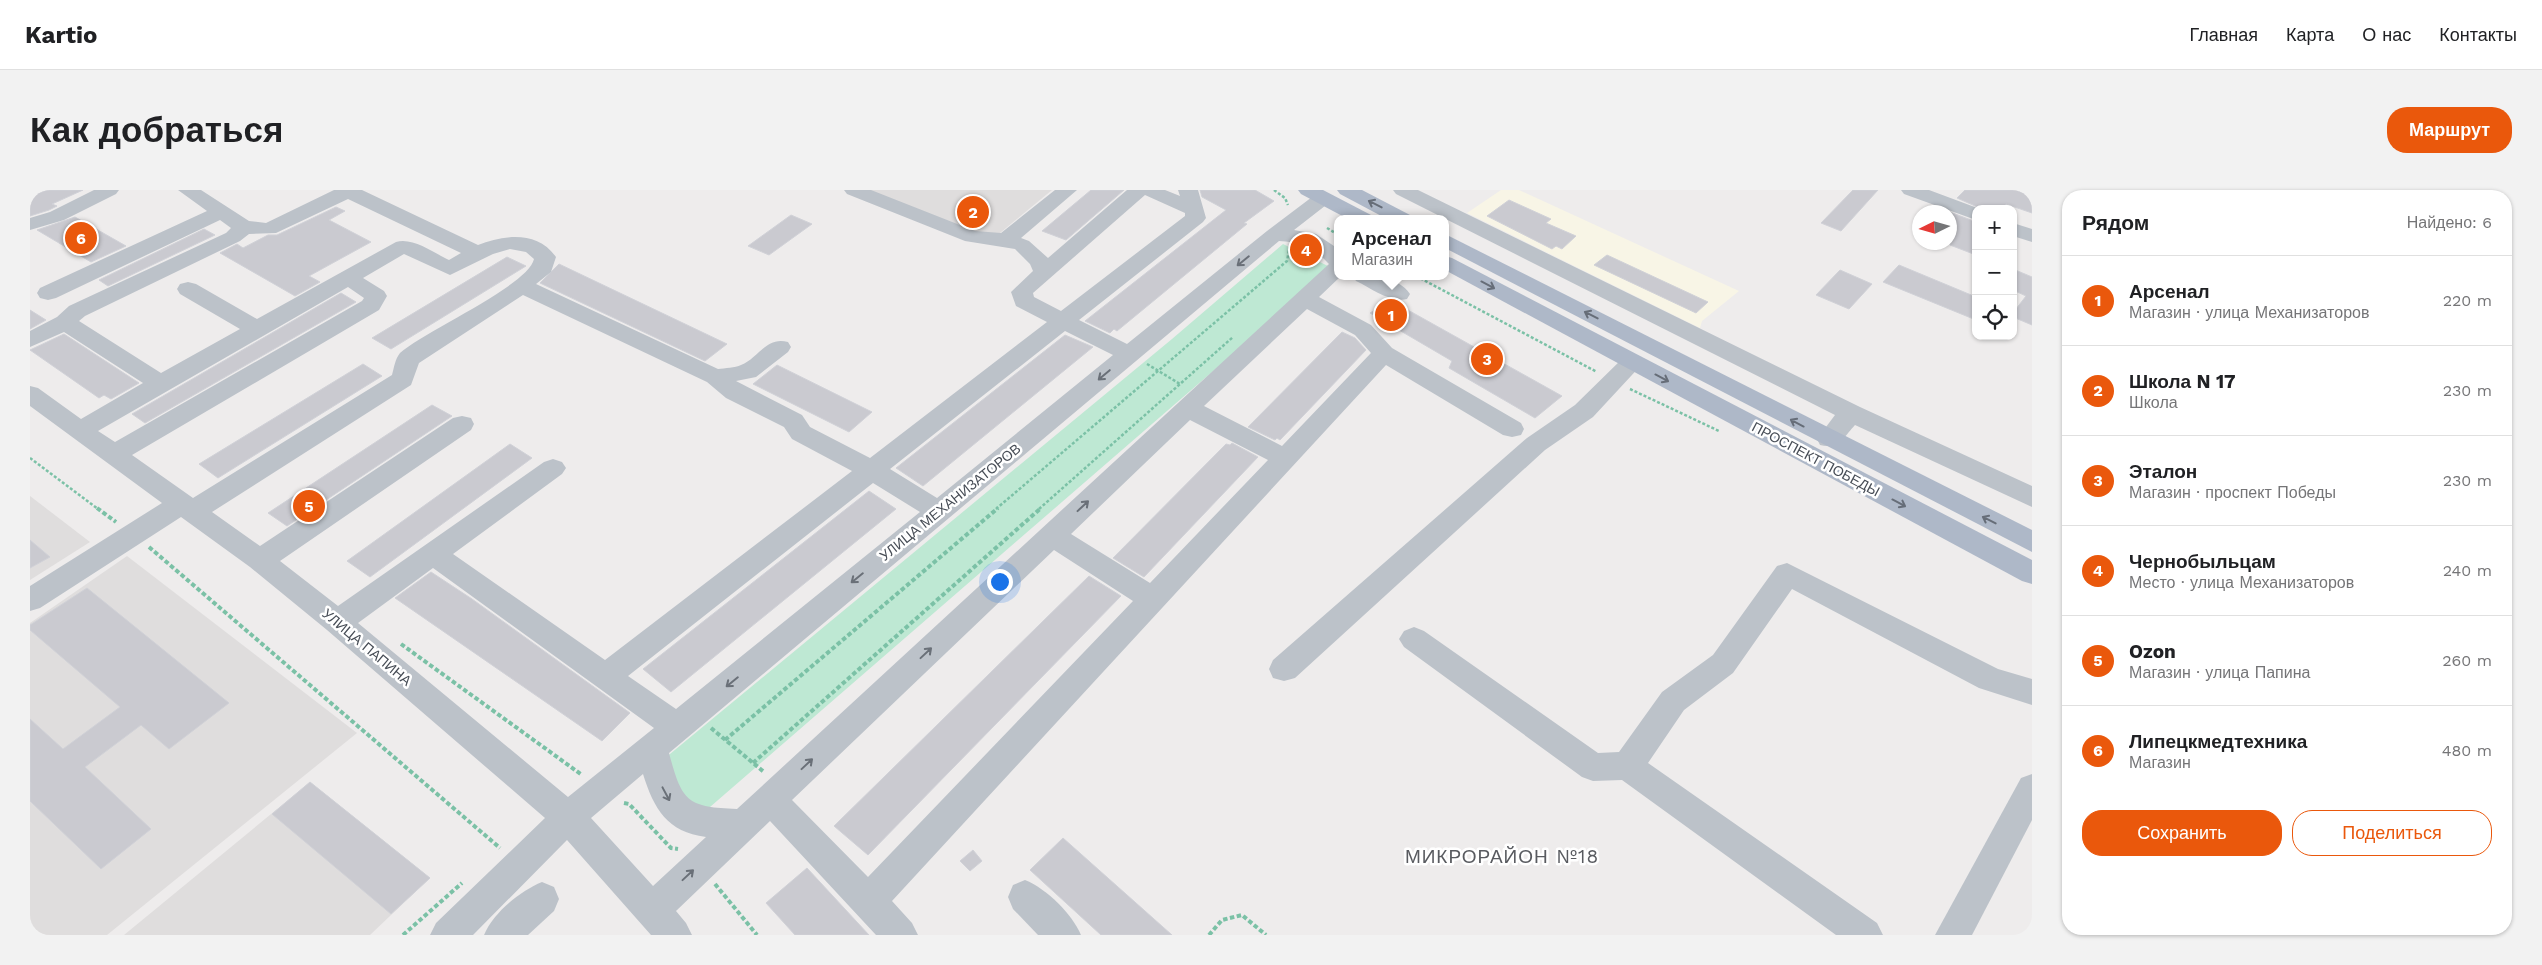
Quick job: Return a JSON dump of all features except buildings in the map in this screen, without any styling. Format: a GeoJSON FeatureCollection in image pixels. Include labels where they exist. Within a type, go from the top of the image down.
{"type":"FeatureCollection","features":[{"type":"Feature","properties":{"kind":"main road"},"geometry":{"type":"LineString","coordinates":[[1328,192],[1359,215]]}},
{"type":"Feature","properties":{"kind":"main road"},"geometry":{"type":"LineString","coordinates":[[1328,192],[1392,215]]}},
{"type":"Feature","properties":{"kind":"main road","name":"ПРОСПЕКТ ПОБЕДЫ"},"geometry":{"type":"LineString","coordinates":[[1449,242],[2032,542]]}},
{"type":"Feature","properties":{"kind":"main road","name":"ПРОСПЕКТ ПОБЕДЫ"},"geometry":{"type":"LineString","coordinates":[[1449,264],[1600,345],[1623,372],[2032,573]]}},
{"type":"Feature","properties":{"kind":"main road"},"geometry":{"type":"LineString","coordinates":[[1600,345],[1605,334],[1619,329]]}},
{"type":"Feature","properties":{"kind":"street"},"geometry":{"type":"LineString","coordinates":[[30,224],[56,216],[109,190]]}},
{"type":"Feature","properties":{"kind":"street"},"geometry":{"type":"LineString","coordinates":[[188,190],[244,227],[269,229],[347,191],[477,253]]}},
{"type":"Feature","properties":{"kind":"street"},"geometry":{"type":"LineString","coordinates":[[854,190],[972,238],[1006,240],[1022,245],[1033,253],[1040,262],[1044,272]]}},
{"type":"Feature","properties":{"kind":"street"},"geometry":{"type":"LineString","coordinates":[[1006,240],[1067,190]]}},
{"type":"Feature","properties":{"kind":"street"},"geometry":{"type":"LineString","coordinates":[[1129,354],[1065,320],[1024,301],[1022,292],[1139,190]]}},
{"type":"Feature","properties":{"kind":"street"},"geometry":{"type":"LineString","coordinates":[[606,676],[1196,218],[1191,200],[1149,190]]}},
{"type":"Feature","properties":{"kind":"street"},"geometry":{"type":"LineString","coordinates":[[1403,190],[1851,413],[2032,497]]}},
{"type":"Feature","properties":{"kind":"street"},"geometry":{"type":"LineString","coordinates":[[1912,190],[1972,212]]}},
{"type":"Feature","properties":{"kind":"street","name":"УЛИЦА МЕХАНИЗАТОРОВ"},"geometry":{"type":"LineString","coordinates":[[448,935],[519,868],[568,817],[1129,354],[1283,235],[1328,192]]}},
{"type":"Feature","properties":{"kind":"street"},"geometry":{"type":"LineString","coordinates":[[160,384],[71,316],[39,288],[221,212]]}},
{"type":"Feature","properties":{"kind":"street"},"geometry":{"type":"LineString","coordinates":[[30,340],[71,316],[233,237],[244,227]]}},
{"type":"Feature","properties":{"kind":"street"},"geometry":{"type":"LineString","coordinates":[[2017,230],[2032,236]]}},
{"type":"Feature","properties":{"kind":"street"},"geometry":{"type":"LineString","coordinates":[[1283,235],[1307,237],[1326,247],[1334,256]]}},
{"type":"Feature","properties":{"kind":"street"},"geometry":{"type":"LineString","coordinates":[[30,600],[133,534],[187,507],[403,379],[408,359],[522,286],[543,267],[545,257],[536,248],[522,243],[502,243],[477,253],[450,269],[403,246],[80,430]]}},
{"type":"Feature","properties":{"kind":"street"},"geometry":{"type":"LineString","coordinates":[[653,909],[1052,535],[1190,396],[1334,271]]}},
{"type":"Feature","properties":{"kind":"street"},"geometry":{"type":"LineString","coordinates":[[114,454],[371,305],[376,296],[348,278]]}},
{"type":"Feature","properties":{"kind":"street"},"geometry":{"type":"LineString","coordinates":[[1372,280],[1399,294]]}},
{"type":"Feature","properties":{"kind":"street"},"geometry":{"type":"LineString","coordinates":[[522,286],[715,377],[734,392],[793,421],[801,432],[872,470],[939,511]]}},
{"type":"Feature","properties":{"kind":"street"},"geometry":{"type":"LineString","coordinates":[[188,289],[257,329]]}},
{"type":"Feature","properties":{"kind":"street"},"geometry":{"type":"LineString","coordinates":[[1305,298],[1363,330],[1384,353],[1512,429]]}},
{"type":"Feature","properties":{"kind":"street"},"geometry":{"type":"LineString","coordinates":[[715,377],[748,372],[780,347]]}},
{"type":"Feature","properties":{"kind":"street"},"geometry":{"type":"LineString","coordinates":[[868,902],[1384,353]]}},
{"type":"Feature","properties":{"kind":"street"},"geometry":{"type":"LineString","coordinates":[[1284,669],[1536,444],[1584,411],[1623,372]]}},
{"type":"Feature","properties":{"kind":"street","name":"УЛИЦА ПАПИНА"},"geometry":{"type":"LineString","coordinates":[[31,396],[260,560],[337,622],[568,817],[653,909],[674,935]]}},
{"type":"Feature","properties":{"kind":"street"},"geometry":{"type":"LineString","coordinates":[[1190,396],[1285,458]]}},
{"type":"Feature","properties":{"kind":"street"},"geometry":{"type":"LineString","coordinates":[[1829,439],[1851,413]]}},
{"type":"Feature","properties":{"kind":"street"},"geometry":{"type":"LineString","coordinates":[[260,560],[462,424]]}},
{"type":"Feature","properties":{"kind":"street"},"geometry":{"type":"LineString","coordinates":[[337,622],[553,468]]}},
{"type":"Feature","properties":{"kind":"street"},"geometry":{"type":"LineString","coordinates":[[1052,535],[1152,599]]}},
{"type":"Feature","properties":{"kind":"street"},"geometry":{"type":"LineString","coordinates":[[433,554],[606,676],[685,720]]}},
{"type":"Feature","properties":{"kind":"street"},"geometry":{"type":"LineString","coordinates":[[1627,766],[1673,701],[1723,664],[1787,574],[1990,679],[2032,692]]}},
{"type":"Feature","properties":{"kind":"street"},"geometry":{"type":"LineString","coordinates":[[1414,639],[1593,767],[1627,766],[1865,935]]}},
{"type":"Feature","properties":{"kind":"street"},"geometry":{"type":"LineString","coordinates":[[652,748],[664,794],[672,805],[685,816],[700,822],[743,824]]}},
{"type":"Feature","properties":{"kind":"street"},"geometry":{"type":"LineString","coordinates":[[1953,935],[2032,788]]}},
{"type":"Feature","properties":{"kind":"street"},"geometry":{"type":"LineString","coordinates":[[776,793],[868,902],[900,935]]}},
{"type":"Feature","properties":{"kind":"street"},"geometry":{"type":"LineString","coordinates":[[1025,897],[1063,935]]}},
{"type":"Feature","properties":{"kind":"street"},"geometry":{"type":"LineString","coordinates":[[502,935],[542,899]]}},
{"type":"Feature","properties":{"kind":"path"},"geometry":{"type":"LineString","coordinates":[[1274,190],[1285,198],[1288,208]]}},
{"type":"Feature","properties":{"kind":"path"},"geometry":{"type":"LineString","coordinates":[[725,740],[1287,261],[1283,235]]}},
{"type":"Feature","properties":{"kind":"path"},"geometry":{"type":"LineString","coordinates":[[1425,280],[1623,372],[1728,435]]}},
{"type":"Feature","properties":{"kind":"path"},"geometry":{"type":"LineString","coordinates":[[753,763],[1190,396],[1237,333]]}},
{"type":"Feature","properties":{"kind":"path"},"geometry":{"type":"LineString","coordinates":[[1129,354],[1158,371],[1190,396]]}},
{"type":"Feature","properties":{"kind":"path"},"geometry":{"type":"LineString","coordinates":[[30,458],[133,534],[500,848],[494,854]]}},
{"type":"Feature","properties":{"kind":"path"},"geometry":{"type":"LineString","coordinates":[[394,639],[584,777]]}},
{"type":"Feature","properties":{"kind":"path"},"geometry":{"type":"LineString","coordinates":[[685,720],[725,740],[753,763],[776,793]]}},
{"type":"Feature","properties":{"kind":"path"},"geometry":{"type":"LineString","coordinates":[[621,803],[629,804],[671,848],[681,849]]}},
{"type":"Feature","properties":{"kind":"path"},"geometry":{"type":"LineString","coordinates":[[403,935],[466,879]]}},
{"type":"Feature","properties":{"kind":"path"},"geometry":{"type":"LineString","coordinates":[[1209,935],[1222,920],[1242,915],[1266,935]]}},
{"type":"Feature","properties":{"kind":"shaded area"},"geometry":{"type":"Polygon","coordinates":[[[867,190],[1052,190],[1000,233],[974,234],[867,190]]]}},
{"type":"Feature","properties":{"kind":"shaded area"},"geometry":{"type":"Polygon","coordinates":[[[1501,190],[1519,190],[1739,291],[1702,321],[1700,328],[1467,213],[1501,190]]]}},
{"type":"Feature","properties":{"kind":"shaded area"},"geometry":{"type":"Polygon","coordinates":[[[30,496],[90,542],[30,580],[30,496]]]}},
{"type":"Feature","properties":{"kind":"shaded area"},"geometry":{"type":"Polygon","coordinates":[[[127,556],[357,733],[107,935],[30,935],[30,623],[127,556]]]}},
{"type":"Feature","properties":{"kind":"shaded area"},"geometry":{"type":"Polygon","coordinates":[[[310,782],[430,878],[370,935],[124,935],[310,782]]]}},
{"type":"Feature","properties":{"kind":"green space"},"geometry":{"type":"Polygon","coordinates":[[[1283,244],[1332,268],[695,820],[647,773],[1172,339],[1283,244]]]}},
{"type":"Feature","properties":{"kind":"place","name":"Школа N 17"},"geometry":{"type":"Point","coordinates":[973,212]}},
{"type":"Feature","properties":{"kind":"place","name":"Липецкмедтехника"},"geometry":{"type":"Point","coordinates":[81,238]}},
{"type":"Feature","properties":{"kind":"place","name":"Чернобыльцам"},"geometry":{"type":"Point","coordinates":[1306,250]}},
{"type":"Feature","properties":{"kind":"place","name":"Арсенал"},"geometry":{"type":"Point","coordinates":[1391,315]}},
{"type":"Feature","properties":{"kind":"place","name":"Эталон"},"geometry":{"type":"Point","coordinates":[1487,359]}},
{"type":"Feature","properties":{"kind":"place","name":"Ozon"},"geometry":{"type":"Point","coordinates":[309,506]}},
{"type":"Feature","properties":{"kind":"district","name":"МИКРОРАЙОН №18"},"geometry":{"type":"Point","coordinates":[1502,856]}}]}
